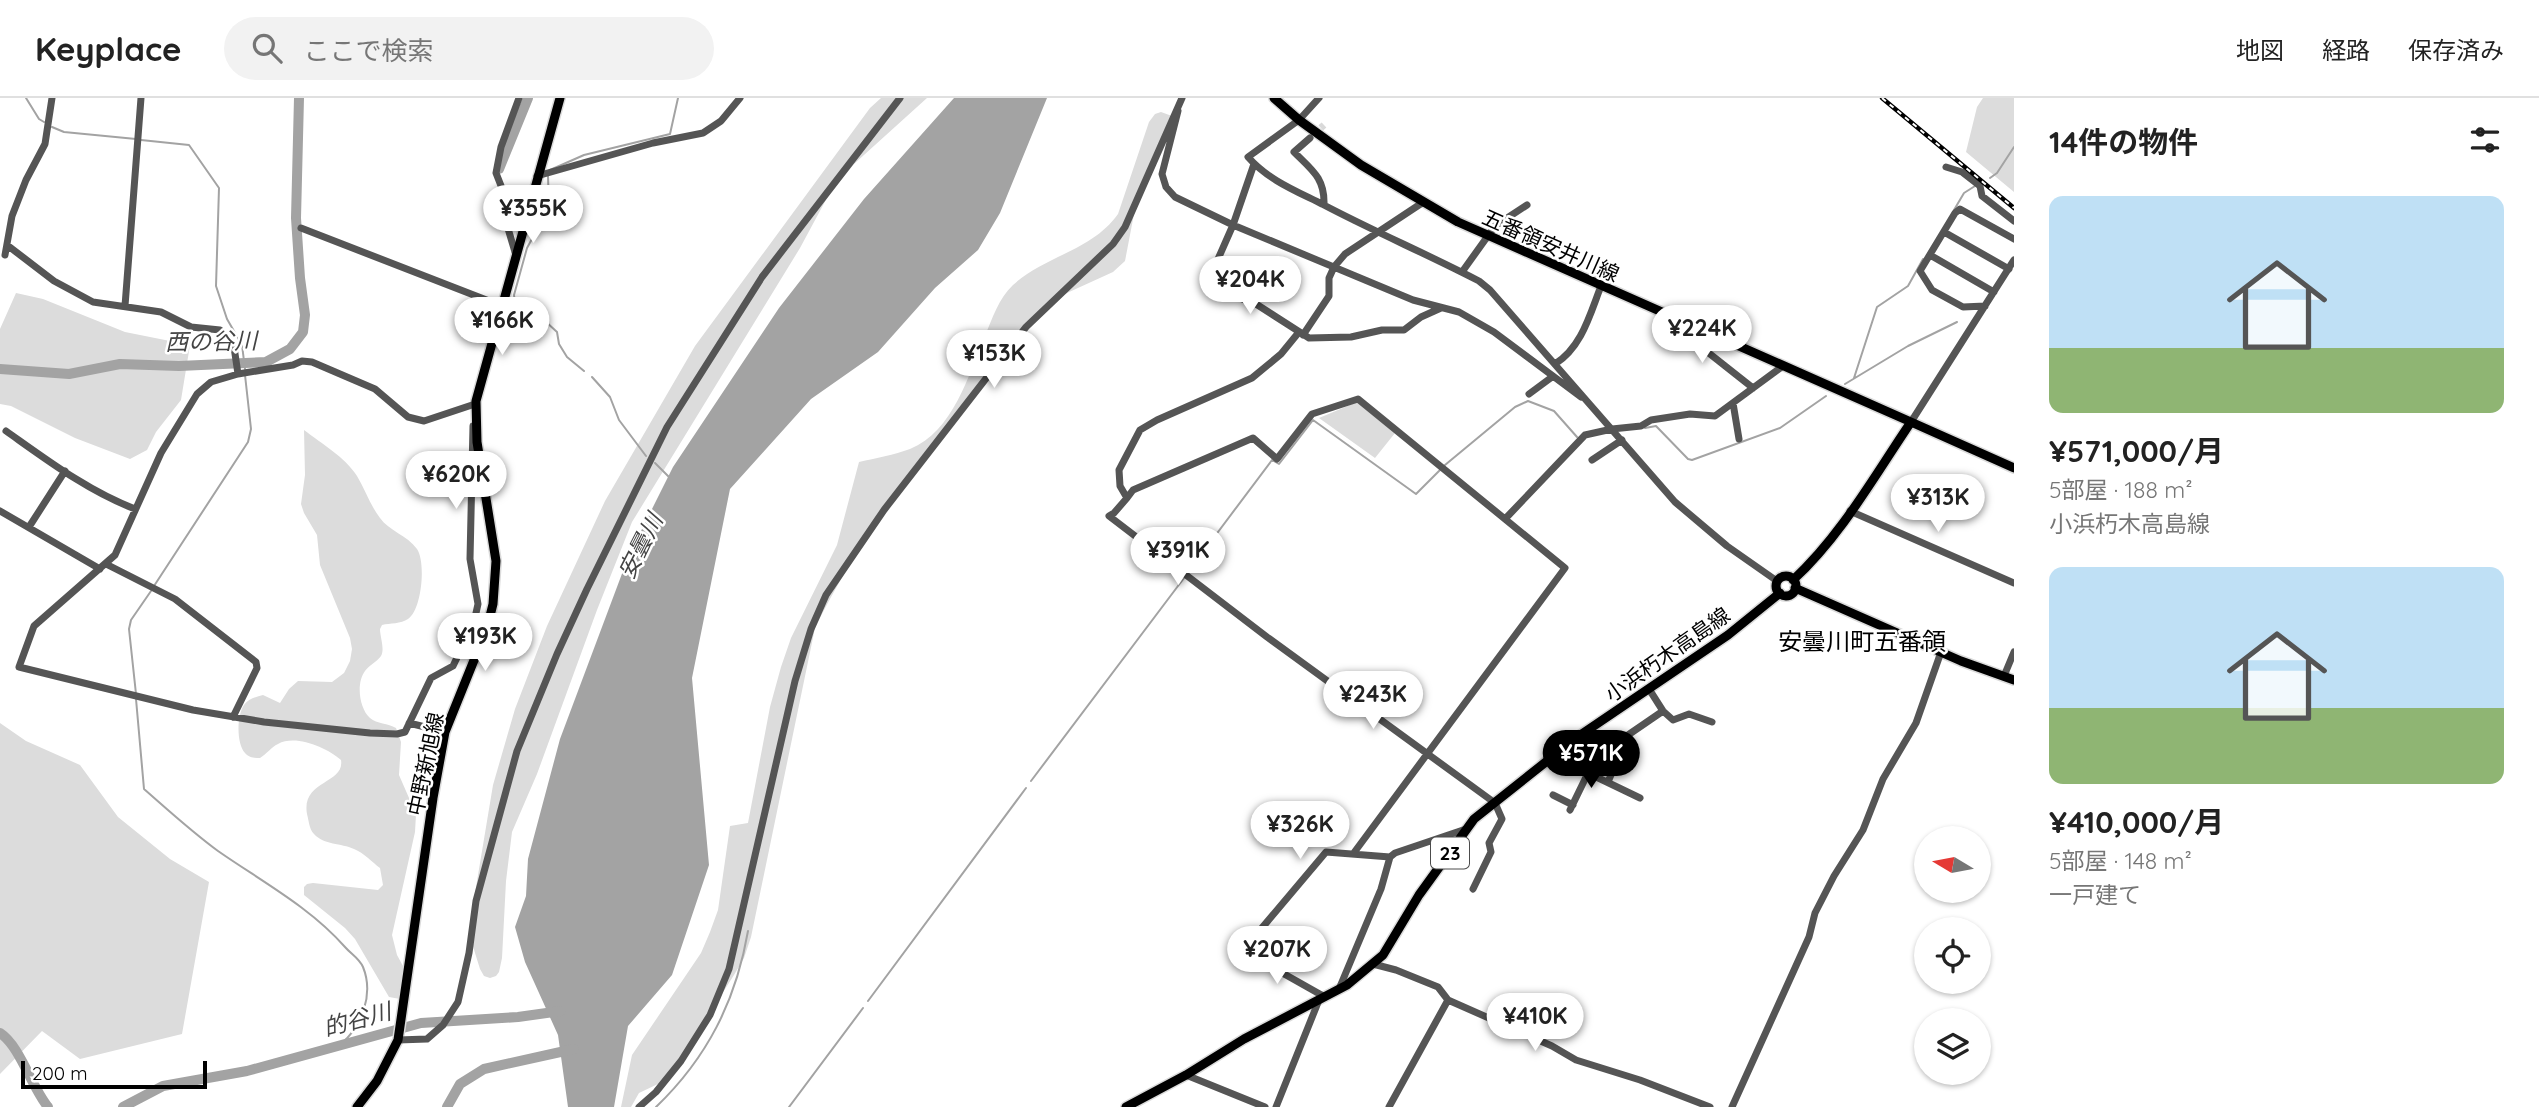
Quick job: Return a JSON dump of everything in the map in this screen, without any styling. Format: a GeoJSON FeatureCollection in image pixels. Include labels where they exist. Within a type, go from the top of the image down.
{"type":"FeatureCollection","features":[{"type":"Feature","properties":{"kind":"main road","name":"中野新旭線"},"geometry":{"type":"LineString","coordinates":[[357,1107],[377,1082],[398,1040],[445,732],[487,628],[493,604],[496,561],[474,415],[475,404],[515,252],[560,98]]}},
{"type":"Feature","properties":{"kind":"main road","name":"五番領安井川線"},"geometry":{"type":"LineString","coordinates":[[1274,98],[1299,120],[1361,165],[1422,203],[1488,236],[1911,422]]}},
{"type":"Feature","properties":{"kind":"main road"},"geometry":{"type":"LineString","coordinates":[[1911,422],[2014,468]]}},
{"type":"Feature","properties":{"kind":"main road","name":"小浜朽木高島線"},"geometry":{"type":"LineString","coordinates":[[1126,1107],[1186,1075],[1244,1039],[1339,989],[1383,956],[1419,895],[1466,829],[1495,803],[1560,751],[1728,635],[1780,593],[1789,595],[1794,584],[1850,512],[1911,422]]}},
{"type":"Feature","properties":{"kind":"main road"},"geometry":{"type":"LineString","coordinates":[[1780,593],[1776,587],[1777,581],[1785,576],[1794,584],[1941,652],[2014,680]]}},
{"type":"Feature","properties":{"kind":"street"},"geometry":{"type":"LineString","coordinates":[[5,255],[12,216],[26,180],[45,144],[52,98]]}},
{"type":"Feature","properties":{"kind":"street"},"geometry":{"type":"LineString","coordinates":[[125,306],[141,98]]}},
{"type":"Feature","properties":{"kind":"street"},"geometry":{"type":"LineString","coordinates":[[515,252],[504,215],[505,196],[496,173],[501,147],[519,98]]}},
{"type":"Feature","properties":{"kind":"street"},"geometry":{"type":"LineString","coordinates":[[537,176],[653,143],[703,133],[721,121],[740,98]]}},
{"type":"Feature","properties":{"kind":"street"},"geometry":{"type":"LineString","coordinates":[[398,1040],[427,1039],[443,1025],[458,1002],[469,953],[476,901],[517,751],[587,589],[667,427],[762,277],[900,98]]}},
{"type":"Feature","properties":{"kind":"street"},"geometry":{"type":"LineString","coordinates":[[1320,98],[1299,120],[1248,157],[1254,164],[1274,180],[1462,272],[1490,290],[1675,502],[1727,546],[1777,581]]}},
{"type":"Feature","properties":{"kind":"street"},"geometry":{"type":"LineString","coordinates":[[1180,102],[1162,174],[1166,187],[1175,197],[1233,225],[1413,300],[1460,312],[1494,332],[1572,393],[1585,399]]}},
{"type":"Feature","properties":{"kind":"street"},"geometry":{"type":"LineString","coordinates":[[639,1107],[656,1092],[681,1061],[710,1015],[729,969],[795,681],[811,629],[826,595],[884,509],[1026,327],[1113,244],[1125,227],[1180,102]]}},
{"type":"Feature","properties":{"kind":"street"},"geometry":{"type":"LineString","coordinates":[[1310,138],[1294,152],[1319,177],[1324,205]]}},
{"type":"Feature","properties":{"kind":"street"},"geometry":{"type":"LineString","coordinates":[[1254,164],[1233,225],[1211,275],[1209,287],[1256,304],[1309,338],[1351,337],[1382,330],[1404,330],[1421,317],[1443,308]]}},
{"type":"Feature","properties":{"kind":"street"},"geometry":{"type":"LineString","coordinates":[[1946,167],[1962,172],[1980,186],[1982,196],[2014,221]]}},
{"type":"Feature","properties":{"kind":"street"},"geometry":{"type":"LineString","coordinates":[[1127,498],[1120,486],[1119,470],[1140,430],[1252,378],[1301,333],[1329,296],[1329,278],[1345,254],[1422,203]]}},
{"type":"Feature","properties":{"kind":"street"},"geometry":{"type":"LineString","coordinates":[[1462,272],[1501,220],[1521,211],[1527,205]]}},
{"type":"Feature","properties":{"kind":"street"},"geometry":{"type":"LineString","coordinates":[[1985,306],[1963,307],[1932,290],[1920,271],[1960,209],[2014,239]]}},
{"type":"Feature","properties":{"kind":"street"},"geometry":{"type":"LineString","coordinates":[[301,228],[502,306]]}},
{"type":"Feature","properties":{"kind":"street"},"geometry":{"type":"LineString","coordinates":[[1944,232],[2009,269]]}},
{"type":"Feature","properties":{"kind":"street"},"geometry":{"type":"LineString","coordinates":[[7,245],[75,294],[93,302],[161,312],[191,327],[220,330],[228,336],[233,347],[238,374]]}},
{"type":"Feature","properties":{"kind":"street"},"geometry":{"type":"LineString","coordinates":[[1930,255],[1994,292]]}},
{"type":"Feature","properties":{"kind":"street"},"geometry":{"type":"LineString","coordinates":[[1911,422],[2014,260]]}},
{"type":"Feature","properties":{"kind":"street"},"geometry":{"type":"LineString","coordinates":[[1555,364],[1568,356],[1581,336],[1601,286]]}},
{"type":"Feature","properties":{"kind":"street"},"geometry":{"type":"LineString","coordinates":[[1696,328],[1691,339],[1753,388]]}},
{"type":"Feature","properties":{"kind":"street"},"geometry":{"type":"LineString","coordinates":[[474,415],[471,444],[470,559],[478,604],[474,622],[453,667],[431,678],[405,732],[370,733],[301,727],[233,717],[19,667],[33,626],[115,555],[167,440],[197,394],[211,382],[302,361],[312,362],[376,389],[408,417],[424,421],[475,404]]}},
{"type":"Feature","properties":{"kind":"street"},"geometry":{"type":"LineString","coordinates":[[1505,519],[1584,435],[1641,426],[1651,420],[1689,414],[1715,416],[1783,366]]}},
{"type":"Feature","properties":{"kind":"street"},"geometry":{"type":"LineString","coordinates":[[1529,394],[1552,377]]}},
{"type":"Feature","properties":{"kind":"street"},"geometry":{"type":"LineString","coordinates":[[1353,854],[1428,753],[1565,568],[1357,399],[1312,414],[1277,458],[1252,438],[1133,490],[1109,516],[1267,636],[1428,753],[1495,803],[1502,819],[1489,843],[1491,852],[1473,889]]}},
{"type":"Feature","properties":{"kind":"street"},"geometry":{"type":"LineString","coordinates":[[1733,403],[1739,439]]}},
{"type":"Feature","properties":{"kind":"street"},"geometry":{"type":"LineString","coordinates":[[6,431],[115,502],[135,509]]}},
{"type":"Feature","properties":{"kind":"street"},"geometry":{"type":"LineString","coordinates":[[1592,460],[1622,440]]}},
{"type":"Feature","properties":{"kind":"street"},"geometry":{"type":"LineString","coordinates":[[29,527],[65,471]]}},
{"type":"Feature","properties":{"kind":"street"},"geometry":{"type":"LineString","coordinates":[[0,511],[65,551],[175,599],[256,662],[257,668],[233,717]]}},
{"type":"Feature","properties":{"kind":"street"},"geometry":{"type":"LineString","coordinates":[[1850,512],[2014,583]]}},
{"type":"Feature","properties":{"kind":"street"},"geometry":{"type":"LineString","coordinates":[[478,604],[493,604]]}},
{"type":"Feature","properties":{"kind":"street"},"geometry":{"type":"LineString","coordinates":[[1732,1107],[1809,937],[1815,913],[1863,830],[1883,779],[1916,723],[1941,652]]}},
{"type":"Feature","properties":{"kind":"street"},"geometry":{"type":"LineString","coordinates":[[2004,676],[2014,652]]}},
{"type":"Feature","properties":{"kind":"street"},"geometry":{"type":"LineString","coordinates":[[1650,689],[1663,711],[1673,720],[1689,714],[1712,722]]}},
{"type":"Feature","properties":{"kind":"street"},"geometry":{"type":"LineString","coordinates":[[1608,782],[1628,735],[1663,711]]}},
{"type":"Feature","properties":{"kind":"street"},"geometry":{"type":"LineString","coordinates":[[409,723],[445,732]]}},
{"type":"Feature","properties":{"kind":"street"},"geometry":{"type":"LineString","coordinates":[[1560,751],[1588,773],[1640,798]]}},
{"type":"Feature","properties":{"kind":"street"},"geometry":{"type":"LineString","coordinates":[[1553,795],[1572,807],[1588,773]]}},
{"type":"Feature","properties":{"kind":"street"},"geometry":{"type":"LineString","coordinates":[[1339,989],[1381,889],[1390,858],[1395,853],[1466,829]]}},
{"type":"Feature","properties":{"kind":"street"},"geometry":{"type":"LineString","coordinates":[[1276,1107],[1322,998],[1245,948],[1326,852],[1390,858]]}},
{"type":"Feature","properties":{"kind":"street"},"geometry":{"type":"LineString","coordinates":[[1373,964],[1438,987],[1448,1000],[1541,1041],[1576,1060],[1640,1080],[1710,1107]]}},
{"type":"Feature","properties":{"kind":"street"},"geometry":{"type":"LineString","coordinates":[[1389,1107],[1448,1000]]}},
{"type":"Feature","properties":{"kind":"street"},"geometry":{"type":"LineString","coordinates":[[1186,1075],[1265,1107]]}},
{"type":"Feature","properties":{"kind":"shaded area"},"geometry":{"type":"Polygon","coordinates":[[[881,98],[927,98],[854,164],[828,196],[800,248],[632,522],[537,774],[512,832],[506,881],[502,958],[496,976],[484,976],[471,940],[471,917],[493,785],[515,709],[547,626],[605,501],[695,346],[870,108],[881,98]]]}},
{"type":"Feature","properties":{"kind":"shaded area"},"geometry":{"type":"Polygon","coordinates":[[[1983,98],[2014,98],[2014,192],[1966,152],[1977,107],[1983,98]]]}},
{"type":"Feature","properties":{"kind":"shaded area"},"geometry":{"type":"Polygon","coordinates":[[[1161,112],[1172,116],[1134,214],[1125,261],[1113,272],[1056,298],[1043,309],[920,462],[838,585],[815,628],[751,937],[744,958],[678,1063],[660,1083],[639,1093],[631,1107],[621,1107],[632,1055],[701,953],[710,932],[718,910],[730,826],[748,823],[770,707],[781,667],[791,638],[837,545],[859,462],[910,449],[938,430],[966,384],[993,316],[1008,290],[1025,275],[1095,237],[1118,214],[1149,122],[1155,114],[1161,112]]]}},
{"type":"Feature","properties":{"kind":"shaded area"},"geometry":{"type":"Polygon","coordinates":[[[16,293],[43,299],[125,332],[190,345],[181,400],[156,432],[147,450],[130,459],[75,438],[11,406],[0,404],[0,329],[16,293]]]}},
{"type":"Feature","properties":{"kind":"shaded area"},"geometry":{"type":"Polygon","coordinates":[[[1357,402],[1395,433],[1375,458],[1319,418],[1357,402]]]}},
{"type":"Feature","properties":{"kind":"shaded area"},"geometry":{"type":"Polygon","coordinates":[[[304,430],[352,469],[380,518],[413,544],[420,555],[422,574],[417,606],[408,619],[382,625],[382,653],[365,671],[360,682],[361,702],[366,714],[376,721],[396,728],[401,742],[399,775],[416,814],[415,832],[392,935],[397,955],[409,977],[400,999],[389,997],[355,939],[345,928],[304,895],[304,887],[313,883],[378,890],[383,885],[380,868],[368,858],[354,849],[318,838],[310,827],[307,803],[310,795],[337,774],[341,760],[320,747],[293,741],[278,744],[260,758],[252,757],[242,748],[239,736],[240,715],[244,705],[252,698],[263,695],[280,703],[298,681],[332,682],[344,673],[350,661],[350,638],[320,565],[317,535],[301,504],[305,475],[304,430]]]}},
{"type":"Feature","properties":{"kind":"shaded area"},"geometry":{"type":"Polygon","coordinates":[[[0,723],[26,741],[80,765],[118,817],[170,859],[209,882],[182,1034],[80,1059],[42,1031],[0,1074],[0,723]]]}},
{"type":"Feature","properties":{"kind":"water","name":"安曇川"},"geometry":{"type":"Polygon","coordinates":[[[954,98],[1047,98],[1000,213],[978,250],[935,288],[878,352],[811,399],[730,489],[692,678],[709,865],[672,975],[628,1026],[614,1107],[568,1107],[558,1035],[525,962],[515,927],[526,896],[528,859],[560,739],[629,555],[673,467],[779,308],[864,199],[954,98]]]}},
{"type":"Feature","properties":{"kind":"waterway"},"geometry":{"type":"LineString","coordinates":[[26,98],[39,119],[44,122]]}},
{"type":"Feature","properties":{"kind":"waterway","name":"西の谷川"},"geometry":{"type":"LineString","coordinates":[[0,369],[69,374],[120,364],[179,366],[266,362],[290,349],[303,332],[305,315],[296,218],[299,98]]}},
{"type":"Feature","properties":{"kind":"waterway"},"geometry":{"type":"LineString","coordinates":[[499,169],[528,98]]}},
{"type":"Feature","properties":{"kind":"waterway"},"geometry":{"type":"LineString","coordinates":[[550,170],[584,155],[670,134],[678,98]]}},
{"type":"Feature","properties":{"kind":"waterway"},"geometry":{"type":"LineString","coordinates":[[52,127],[64,132],[136,139]]}},
{"type":"Feature","properties":{"kind":"waterway"},"geometry":{"type":"LineString","coordinates":[[141,140],[189,145],[219,188],[216,286],[227,319],[242,345],[245,369]]}},
{"type":"Feature","properties":{"kind":"waterway"},"geometry":{"type":"LineString","coordinates":[[1990,178],[1997,173],[2014,147]]}},
{"type":"Feature","properties":{"kind":"waterway"},"geometry":{"type":"LineString","coordinates":[[548,176],[549,208],[527,248],[514,295],[515,303],[520,309],[545,321],[557,332],[559,344],[567,357],[584,371]]}},
{"type":"Feature","properties":{"kind":"waterway"},"geometry":{"type":"LineString","coordinates":[[1954,210],[1964,193],[1975,186]]}},
{"type":"Feature","properties":{"kind":"waterway"},"geometry":{"type":"LineString","coordinates":[[1854,378],[1877,307],[1908,286],[1923,259]]}},
{"type":"Feature","properties":{"kind":"waterway"},"geometry":{"type":"LineString","coordinates":[[1845,384],[1908,346],[1957,322]]}},
{"type":"Feature","properties":{"kind":"waterway"},"geometry":{"type":"LineString","coordinates":[[154,586],[248,442],[251,429],[245,375]]}},
{"type":"Feature","properties":{"kind":"waterway"},"geometry":{"type":"LineString","coordinates":[[592,377],[610,397],[619,420],[646,456]]}},
{"type":"Feature","properties":{"kind":"waterway"},"geometry":{"type":"LineString","coordinates":[[1645,428],[1656,426],[1692,460],[1780,428],[1826,396]]}},
{"type":"Feature","properties":{"kind":"waterway"},"geometry":{"type":"LineString","coordinates":[[1445,465],[1515,407],[1528,401],[1554,411],[1577,437]]}},
{"type":"Feature","properties":{"kind":"waterway"},"geometry":{"type":"LineString","coordinates":[[1188,572],[1272,460],[1279,464],[1313,420],[1416,494],[1441,469]]}},
{"type":"Feature","properties":{"kind":"waterway"},"geometry":{"type":"LineString","coordinates":[[655,463],[669,477]]}},
{"type":"Feature","properties":{"kind":"waterway"},"geometry":{"type":"LineString","coordinates":[[1031,781],[1184,578]]}},
{"type":"Feature","properties":{"kind":"waterway"},"geometry":{"type":"LineString","coordinates":[[136,694],[129,629],[131,620],[151,591]]}},
{"type":"Feature","properties":{"kind":"waterway"},"geometry":{"type":"LineString","coordinates":[[136,699],[144,789],[208,844],[316,919],[363,967],[367,988],[364,1009],[355,1028],[341,1044]]}},
{"type":"Feature","properties":{"kind":"waterway"},"geometry":{"type":"LineString","coordinates":[[868,1001],[1026,788]]}},
{"type":"Feature","properties":{"kind":"waterway"},"geometry":{"type":"LineString","coordinates":[[656,1107],[690,1069],[717,1027],[736,981],[748,931]]}},
{"type":"Feature","properties":{"kind":"waterway"},"geometry":{"type":"LineString","coordinates":[[789,1107],[863,1008]]}},
{"type":"Feature","properties":{"kind":"waterway","name":"的谷川"},"geometry":{"type":"LineString","coordinates":[[123,1107],[163,1086],[247,1071],[421,1023],[518,1017],[561,1011]]}},
{"type":"Feature","properties":{"kind":"waterway","name":"的谷川"},"geometry":{"type":"LineString","coordinates":[[0,1033],[14,1047],[48,1107]]}},
{"type":"Feature","properties":{"kind":"waterway"},"geometry":{"type":"LineString","coordinates":[[447,1107],[460,1084],[484,1069],[574,1049]]}},
{"type":"Feature","properties":{"kind":"tunnel"},"geometry":{"type":"LineString","coordinates":[[1313,135],[1324,125]]}},
{"type":"Feature","properties":{"kind":"railway"},"geometry":{"type":"LineString","coordinates":[[1882,98],[2014,208]]}},
{"type":"Feature","properties":{"kind":"district","name":"安曇川町五番領"},"geometry":{"type":"Point","coordinates":[1862,641]}}]}
